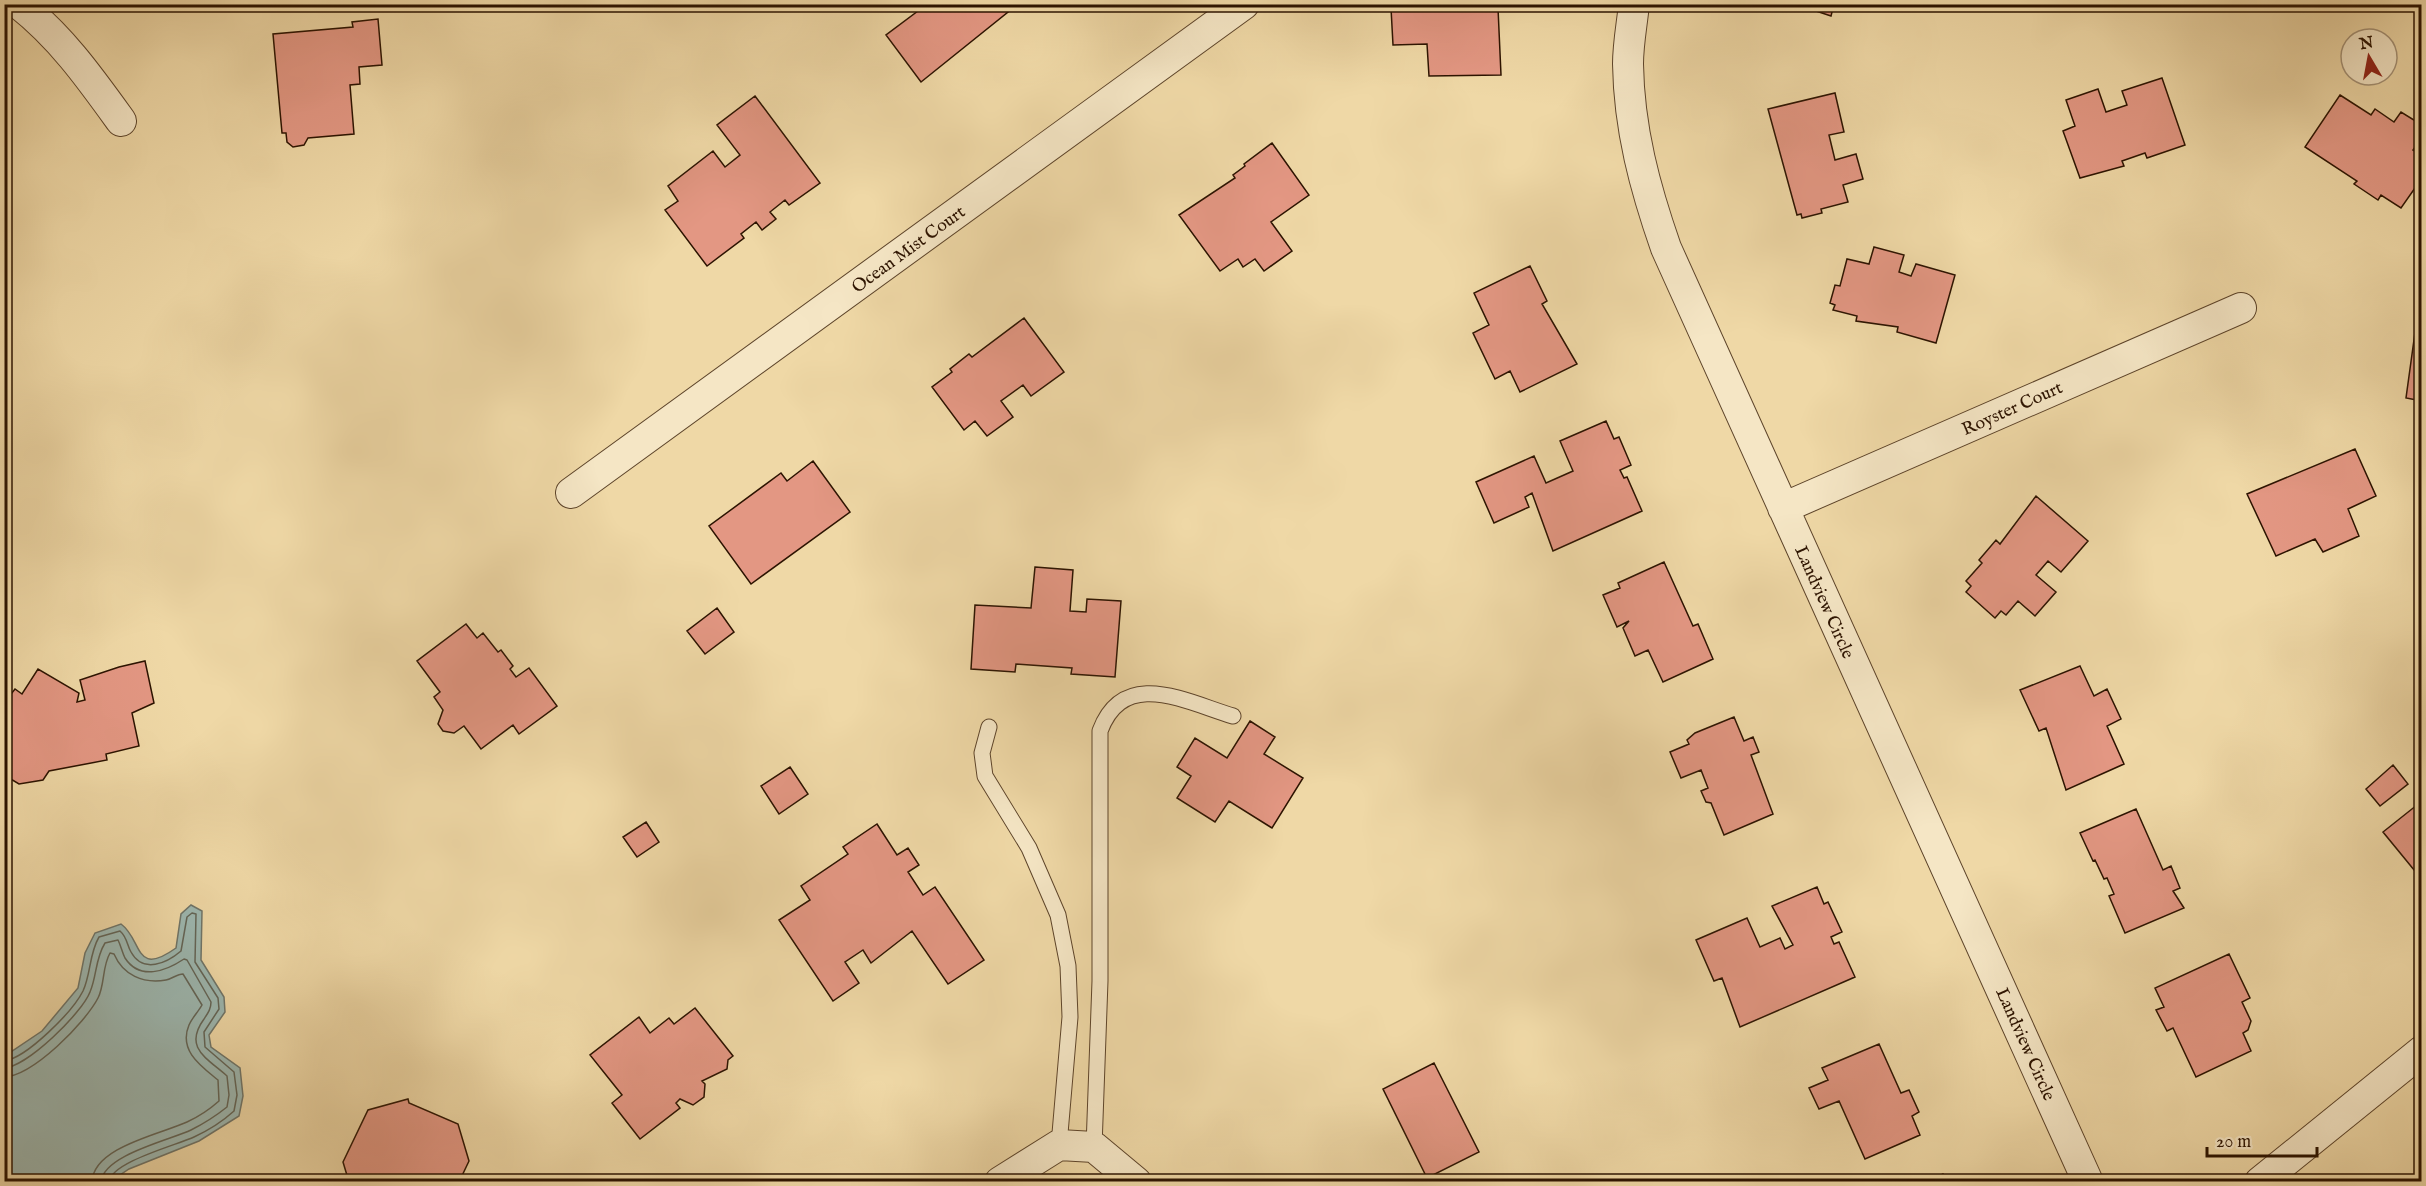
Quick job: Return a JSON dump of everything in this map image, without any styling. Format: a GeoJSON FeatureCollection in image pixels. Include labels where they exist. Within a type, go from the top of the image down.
{"type":"FeatureCollection","features":[{"type":"Feature","properties":{"kind":"street"},"geometry":{"type":"LineString","coordinates":[[19,4],[42,22],[77,59],[121,121]]}},
{"type":"Feature","properties":{"kind":"street","name":"Ocean Mist Court"},"geometry":{"type":"LineString","coordinates":[[571,493],[1245,4]]}},
{"type":"Feature","properties":{"kind":"street","name":"Landview Circle"},"geometry":{"type":"LineString","coordinates":[[1634,4],[1628,63],[1632,126],[1645,188],[1666,248],[2088,1182]]}},
{"type":"Feature","properties":{"kind":"street","name":"Royster Court"},"geometry":{"type":"LineString","coordinates":[[1783,508],[2241,308]]}},
{"type":"Feature","properties":{"kind":"street"},"geometry":{"type":"LineString","coordinates":[[2260,1182],[2421,1051]]}},
{"type":"Feature","properties":{"kind":"street"},"geometry":{"type":"LineString","coordinates":[[1000,1182],[1059,1145],[1094,1147],[1136,1182]]}},
{"type":"Feature","properties":{"kind":"lane"},"geometry":{"type":"LineString","coordinates":[[1094,1147],[1100,981],[1100,731],[1105,716],[1119,701],[1142,692],[1162,694],[1233,716]]}},
{"type":"Feature","properties":{"kind":"lane"},"geometry":{"type":"LineString","coordinates":[[989,727],[982,753],[985,776],[1029,848],[1058,915],[1068,966],[1070,1017],[1059,1145]]}},
{"type":"Feature","properties":{"kind":"water"},"geometry":{"type":"Polygon","coordinates":[[[191,905],[202,911],[201,960],[224,997],[225,1012],[209,1035],[211,1047],[240,1068],[243,1096],[239,1116],[199,1141],[129,1169],[111,1181],[5,1181],[5,1056],[42,1031],[78,988],[85,953],[95,933],[121,924],[141,953],[146,958],[153,959],[176,948],[181,914],[191,905]]]}},
{"type":"Feature","properties":{"kind":"building"},"geometry":{"type":"Polygon","coordinates":[[[935,4],[1018,4],[921,82],[886,35],[926,5],[929,9],[935,4]]]}},
{"type":"Feature","properties":{"kind":"building"},"geometry":{"type":"Polygon","coordinates":[[[1795,4],[1834,4],[1831,16],[1795,4]]]}},
{"type":"Feature","properties":{"kind":"building"},"geometry":{"type":"Polygon","coordinates":[[[1433,5],[1433,11],[1498,8],[1501,75],[1429,76],[1427,44],[1393,45],[1391,8],[1433,5]]]}},
{"type":"Feature","properties":{"kind":"building"},"geometry":{"type":"Polygon","coordinates":[[[378,19],[382,65],[359,67],[360,84],[350,85],[354,134],[308,138],[304,145],[293,147],[287,142],[286,133],[282,133],[273,34],[353,27],[352,22],[378,19]]]}},
{"type":"Feature","properties":{"kind":"building"},"geometry":{"type":"Polygon","coordinates":[[[2162,78],[2185,145],[2147,158],[2145,153],[2122,161],[2124,166],[2080,178],[2063,131],[2075,126],[2066,100],[2098,89],[2106,112],[2127,105],[2122,91],[2162,78]]]}},
{"type":"Feature","properties":{"kind":"building"},"geometry":{"type":"Polygon","coordinates":[[[1835,93],[1844,132],[1829,135],[1835,160],[1856,154],[1863,179],[1843,185],[1848,202],[1821,209],[1822,213],[1802,218],[1801,214],[1797,215],[1768,109],[1835,93]]]}},
{"type":"Feature","properties":{"kind":"building"},"geometry":{"type":"Polygon","coordinates":[[[2340,95],[2371,115],[2375,109],[2394,122],[2401,112],[2422,125],[2422,137],[2413,150],[2422,156],[2422,178],[2401,208],[2381,195],[2378,200],[2354,184],[2357,181],[2305,147],[2340,95]]]}},
{"type":"Feature","properties":{"kind":"building"},"geometry":{"type":"Polygon","coordinates":[[[755,96],[820,183],[789,205],[785,200],[770,212],[776,219],[762,230],[756,222],[741,234],[744,238],[707,266],[665,210],[678,201],[668,186],[713,151],[725,167],[740,155],[717,125],[755,96]]]}},
{"type":"Feature","properties":{"kind":"building"},"geometry":{"type":"Polygon","coordinates":[[[1272,143],[1309,195],[1271,222],[1292,251],[1264,271],[1255,259],[1243,267],[1238,259],[1220,271],[1179,215],[1235,178],[1233,175],[1245,166],[1244,164],[1272,143]]]}},
{"type":"Feature","properties":{"kind":"building"},"geometry":{"type":"Polygon","coordinates":[[[1874,247],[1904,255],[1899,272],[1911,276],[1916,264],[1955,275],[1936,343],[1897,332],[1898,327],[1856,321],[1857,316],[1833,310],[1835,305],[1830,303],[1835,285],[1840,286],[1847,259],[1869,264],[1874,247]]]}},
{"type":"Feature","properties":{"kind":"building"},"geometry":{"type":"Polygon","coordinates":[[[1530,266],[1547,301],[1542,304],[1577,364],[1520,392],[1510,371],[1495,379],[1473,333],[1489,325],[1474,293],[1530,266]]]}},
{"type":"Feature","properties":{"kind":"building"},"geometry":{"type":"Polygon","coordinates":[[[1024,318],[1064,372],[1031,396],[1023,385],[1001,401],[1013,417],[987,436],[975,421],[964,430],[932,387],[952,372],[950,369],[969,354],[972,357],[1024,318]]]}},
{"type":"Feature","properties":{"kind":"building"},"geometry":{"type":"Polygon","coordinates":[[[2417,318],[2422,318],[2422,401],[2406,398],[2417,318]]]}},
{"type":"Feature","properties":{"kind":"building"},"geometry":{"type":"Polygon","coordinates":[[[1606,421],[1614,439],[1619,437],[1631,465],[1620,470],[1624,478],[1627,477],[1642,511],[1553,551],[1532,493],[1525,497],[1529,507],[1494,523],[1476,482],[1534,456],[1546,483],[1573,471],[1560,441],[1606,421]]]}},
{"type":"Feature","properties":{"kind":"building"},"geometry":{"type":"Polygon","coordinates":[[[2355,449],[2376,496],[2348,509],[2359,536],[2323,552],[2315,539],[2276,556],[2247,494],[2355,449]]]}},
{"type":"Feature","properties":{"kind":"building"},"geometry":{"type":"Polygon","coordinates":[[[813,461],[850,512],[751,584],[709,526],[781,473],[787,481],[813,461]]]}},
{"type":"Feature","properties":{"kind":"building"},"geometry":{"type":"Polygon","coordinates":[[[2036,496],[2088,541],[2061,572],[2048,561],[2036,575],[2056,592],[2035,616],[2018,601],[2006,615],[2001,611],[1995,618],[1966,592],[1971,586],[1966,581],[1982,563],[1979,560],[1996,540],[2000,544],[2036,496]]]}},
{"type":"Feature","properties":{"kind":"building"},"geometry":{"type":"Polygon","coordinates":[[[1664,562],[1693,626],[1698,624],[1713,659],[1663,682],[1648,650],[1635,656],[1623,628],[1629,621],[1617,627],[1603,595],[1620,588],[1618,583],[1664,562]]]}},
{"type":"Feature","properties":{"kind":"building"},"geometry":{"type":"Polygon","coordinates":[[[1035,567],[1073,570],[1070,611],[1086,612],[1087,599],[1121,601],[1115,677],[1071,674],[1072,668],[1016,664],[1015,672],[971,669],[975,605],[1031,608],[1035,567]]]}},
{"type":"Feature","properties":{"kind":"building"},"geometry":{"type":"Polygon","coordinates":[[[717,608],[734,632],[705,654],[687,631],[717,608]]]}},
{"type":"Feature","properties":{"kind":"building"},"geometry":{"type":"Polygon","coordinates":[[[466,624],[477,638],[483,633],[498,652],[501,650],[513,666],[510,669],[516,677],[529,668],[557,706],[519,734],[513,725],[481,749],[464,726],[454,733],[443,731],[438,724],[443,710],[434,697],[440,692],[417,661],[466,624]]]}},
{"type":"Feature","properties":{"kind":"building"},"geometry":{"type":"Polygon","coordinates":[[[145,661],[154,703],[132,713],[139,746],[106,754],[107,760],[49,771],[43,780],[19,784],[4,775],[4,703],[15,689],[22,694],[38,669],[79,693],[77,702],[85,700],[80,680],[145,661]]]}},
{"type":"Feature","properties":{"kind":"building"},"geometry":{"type":"Polygon","coordinates":[[[2080,666],[2094,696],[2107,689],[2121,719],[2107,726],[2124,764],[2066,790],[2046,728],[2039,731],[2020,690],[2080,666]]]}},
{"type":"Feature","properties":{"kind":"building"},"geometry":{"type":"Polygon","coordinates":[[[1734,717],[1744,741],[1753,737],[1759,752],[1751,755],[1773,814],[1724,835],[1711,803],[1706,802],[1701,791],[1708,788],[1701,770],[1681,778],[1670,752],[1689,744],[1687,740],[1695,733],[1734,717]]]}},
{"type":"Feature","properties":{"kind":"building"},"geometry":{"type":"Polygon","coordinates":[[[1250,721],[1275,737],[1264,754],[1303,778],[1272,828],[1229,801],[1215,822],[1177,798],[1191,776],[1177,767],[1195,738],[1227,758],[1250,721]]]}},
{"type":"Feature","properties":{"kind":"building"},"geometry":{"type":"Polygon","coordinates":[[[2393,765],[2408,784],[2380,806],[2366,789],[2393,765]]]}},
{"type":"Feature","properties":{"kind":"building"},"geometry":{"type":"Polygon","coordinates":[[[790,767],[808,794],[779,814],[761,786],[790,767]]]}},
{"type":"Feature","properties":{"kind":"building"},"geometry":{"type":"Polygon","coordinates":[[[2422,801],[2422,874],[2419,876],[2383,832],[2422,801]]]}},
{"type":"Feature","properties":{"kind":"building"},"geometry":{"type":"Polygon","coordinates":[[[2136,809],[2163,870],[2171,866],[2180,888],[2173,891],[2184,908],[2125,933],[2109,896],[2114,894],[2107,878],[2104,879],[2095,860],[2093,861],[2080,833],[2136,809]]]}},
{"type":"Feature","properties":{"kind":"building"},"geometry":{"type":"Polygon","coordinates":[[[646,822],[659,842],[637,857],[623,837],[646,822]]]}},
{"type":"Feature","properties":{"kind":"building"},"geometry":{"type":"Polygon","coordinates":[[[877,824],[897,855],[908,848],[919,865],[908,872],[923,895],[935,887],[984,960],[948,984],[912,931],[871,963],[863,950],[845,962],[859,983],[833,1001],[779,920],[810,900],[801,886],[848,854],[843,847],[877,824]]]}},
{"type":"Feature","properties":{"kind":"building"},"geometry":{"type":"Polygon","coordinates":[[[1817,887],[1824,904],[1828,902],[1842,932],[1831,937],[1834,944],[1839,942],[1855,977],[1740,1027],[1722,978],[1714,981],[1696,940],[1747,918],[1760,947],[1780,938],[1785,949],[1793,945],[1772,906],[1817,887]]]}},
{"type":"Feature","properties":{"kind":"building"},"geometry":{"type":"Polygon","coordinates":[[[2229,954],[2250,998],[2242,1002],[2251,1021],[2248,1030],[2243,1033],[2251,1051],[2196,1077],[2173,1028],[2167,1031],[2156,1010],[2164,1007],[2155,988],[2229,954]]]}},
{"type":"Feature","properties":{"kind":"building"},"geometry":{"type":"Polygon","coordinates":[[[695,1008],[733,1056],[728,1060],[727,1069],[702,1081],[705,1084],[704,1097],[693,1105],[680,1099],[676,1103],[680,1108],[640,1139],[612,1103],[622,1095],[590,1055],[639,1017],[650,1033],[669,1018],[674,1024],[695,1008]]]}},
{"type":"Feature","properties":{"kind":"building"},"geometry":{"type":"Polygon","coordinates":[[[1879,1044],[1901,1093],[1909,1090],[1919,1112],[1912,1116],[1920,1135],[1865,1159],[1839,1101],[1819,1109],[1809,1088],[1828,1080],[1822,1068],[1879,1044]]]}},
{"type":"Feature","properties":{"kind":"building"},"geometry":{"type":"Polygon","coordinates":[[[1434,1063],[1479,1152],[1427,1178],[1383,1089],[1434,1063]]]}},
{"type":"Feature","properties":{"kind":"building"},"geometry":{"type":"Polygon","coordinates":[[[408,1099],[409,1103],[458,1124],[469,1161],[459,1182],[349,1182],[343,1162],[368,1110],[408,1099]]]}},
{"type":"Feature","properties":{"kind":"building"},"geometry":{"type":"Polygon","coordinates":[[[1943,1174],[1947,1182],[1926,1182],[1943,1174]]]}}]}
